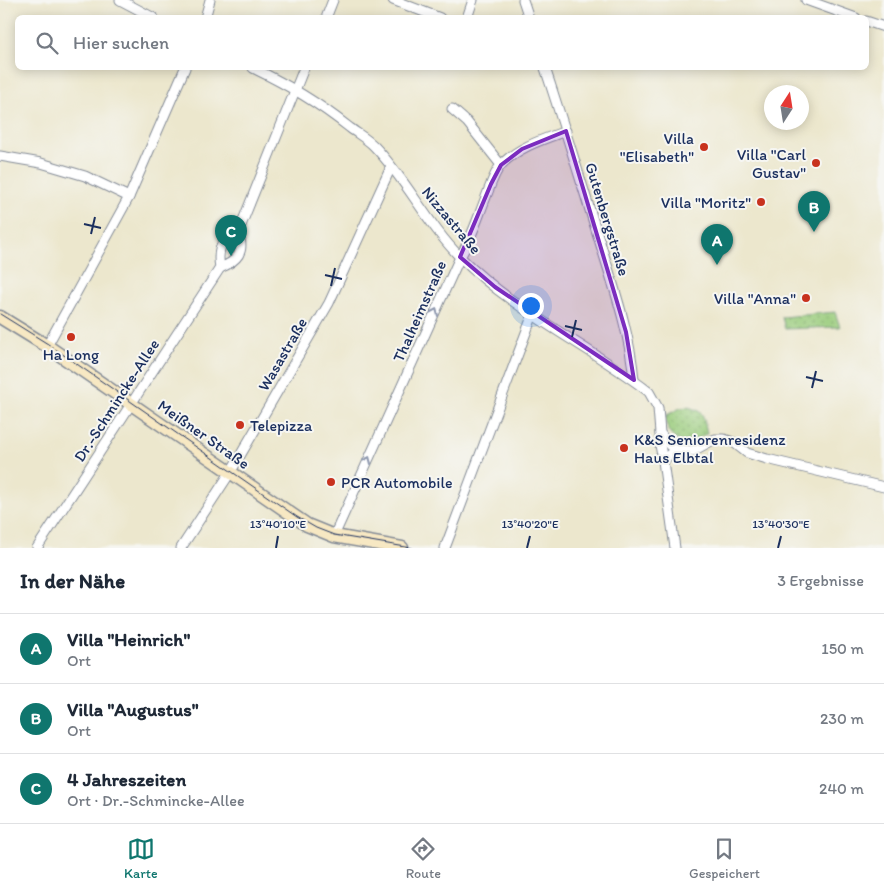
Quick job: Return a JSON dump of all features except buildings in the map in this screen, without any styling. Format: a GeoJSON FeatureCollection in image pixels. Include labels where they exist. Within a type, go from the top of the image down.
{"type":"FeatureCollection","features":[{"type":"Feature","properties":{"kind":"main road","name":"Meißner Straße"},"geometry":{"type":"LineString","coordinates":[[0,317],[132,403],[307,525],[334,536],[402,548]]}},
{"type":"Feature","properties":{"kind":"street"},"geometry":{"type":"LineString","coordinates":[[120,0],[148,15]]}},
{"type":"Feature","properties":{"kind":"street"},"geometry":{"type":"LineString","coordinates":[[206,15],[210,0]]}},
{"type":"Feature","properties":{"kind":"street"},"geometry":{"type":"LineString","coordinates":[[327,15],[334,0]]}},
{"type":"Feature","properties":{"kind":"street"},"geometry":{"type":"LineString","coordinates":[[393,0],[432,15]]}},
{"type":"Feature","properties":{"kind":"street"},"geometry":{"type":"LineString","coordinates":[[468,15],[473,0]]}},
{"type":"Feature","properties":{"kind":"street"},"geometry":{"type":"LineString","coordinates":[[523,0],[528,15]]}},
{"type":"Feature","properties":{"kind":"street"},"geometry":{"type":"LineString","coordinates":[[806,0],[848,15]]}},
{"type":"Feature","properties":{"kind":"street"},"geometry":{"type":"LineString","coordinates":[[869,22],[884,27]]}},
{"type":"Feature","properties":{"kind":"street"},"geometry":{"type":"LineString","coordinates":[[47,346],[129,197],[184,70]]}},
{"type":"Feature","properties":{"kind":"street","name":"Nizzastraße"},"geometry":{"type":"LineString","coordinates":[[257,70],[295,89],[321,106],[373,146],[460,257],[495,287],[649,392],[658,408],[660,433]]}},
{"type":"Feature","properties":{"kind":"street","name":"Dr.-Schmincke-Allee"},"geometry":{"type":"LineString","coordinates":[[37,548],[220,268],[232,263],[239,255],[242,245],[238,233],[303,70]]}},
{"type":"Feature","properties":{"kind":"street","name":"Gutenbergstraße"},"geometry":{"type":"LineString","coordinates":[[546,70],[626,332],[632,358],[634,380]]}},
{"type":"Feature","properties":{"kind":"street"},"geometry":{"type":"LineString","coordinates":[[452,109],[467,122],[501,166]]}},
{"type":"Feature","properties":{"kind":"street","name":"Thalheimstraße"},"geometry":{"type":"LineString","coordinates":[[334,536],[460,257],[468,244],[491,184],[501,166],[522,149],[566,132]]}},
{"type":"Feature","properties":{"kind":"street"},"geometry":{"type":"LineString","coordinates":[[0,156],[40,163],[85,176],[129,197]]}},
{"type":"Feature","properties":{"kind":"street","name":"Wasastraße"},"geometry":{"type":"LineString","coordinates":[[181,548],[230,473],[329,303],[391,167]]}},
{"type":"Feature","properties":{"kind":"street","name":"Dr.-Schmincke-Allee"},"geometry":{"type":"LineString","coordinates":[[220,268],[218,256],[220,245],[226,238],[238,233]]}},
{"type":"Feature","properties":{"kind":"street"},"geometry":{"type":"LineString","coordinates":[[445,548],[533,314]]}},
{"type":"Feature","properties":{"kind":"street"},"geometry":{"type":"LineString","coordinates":[[660,433],[675,449],[693,451],[715,439],[724,439],[733,442],[747,453],[767,459],[884,486]]}},
{"type":"Feature","properties":{"kind":"street"},"geometry":{"type":"LineString","coordinates":[[660,433],[660,445],[676,548]]}},
{"type":"Feature","properties":{"kind":"street"},"geometry":{"type":"LineString","coordinates":[[663,461],[675,449]]}},
{"type":"Feature","properties":{"kind":"highlighted area"},"geometry":{"type":"Polygon","coordinates":[[[566,131],[626,332],[634,380],[495,287],[460,257],[491,184],[501,165],[522,149],[566,131]]]}},
{"type":"Feature","properties":{"kind":"green space"},"geometry":{"type":"Polygon","coordinates":[[[835,312],[840,327],[785,329],[782,317],[835,312]]]}},
{"type":"Feature","properties":{"kind":"green space"},"geometry":{"type":"Polygon","coordinates":[[[688,407],[701,413],[707,433],[692,441],[679,441],[670,433],[665,416],[680,408],[688,407]]]}},
{"type":"Feature","properties":{"kind":"tram line"},"geometry":{"type":"LineString","coordinates":[[0,314],[48,344],[297,517],[316,528],[334,535],[412,548]]}},
{"type":"Feature","properties":{"kind":"place","name":"Villa \"Elisabeth\""},"geometry":{"type":"Point","coordinates":[704,147]}},
{"type":"Feature","properties":{"kind":"place","name":"Villa \"Carl Gustav\""},"geometry":{"type":"Point","coordinates":[816,163]}},
{"type":"Feature","properties":{"kind":"place","name":"Villa \"Moritz\""},"geometry":{"type":"Point","coordinates":[761,202]}},
{"type":"Feature","properties":{"kind":"place","name":"Villa \"Augustus\""},"geometry":{"type":"Point","coordinates":[814,232]}},
{"type":"Feature","properties":{"kind":"place","name":"4 Jahreszeiten"},"geometry":{"type":"Point","coordinates":[231,256]}},
{"type":"Feature","properties":{"kind":"place","name":"Villa \"Heinrich\""},"geometry":{"type":"Point","coordinates":[717,265]}},
{"type":"Feature","properties":{"kind":"place","name":"Villa \"Anna\""},"geometry":{"type":"Point","coordinates":[806,298]}},
{"type":"Feature","properties":{"kind":"place","name":"Ha Long"},"geometry":{"type":"Point","coordinates":[71,337]}},
{"type":"Feature","properties":{"kind":"place","name":"Telepizza"},"geometry":{"type":"Point","coordinates":[240,425]}},
{"type":"Feature","properties":{"kind":"place","name":"K&S Seniorenresidenz Haus Elbtal"},"geometry":{"type":"Point","coordinates":[624,448]}},
{"type":"Feature","properties":{"kind":"place","name":"PCR Automobile"},"geometry":{"type":"Point","coordinates":[331,482]}}]}
